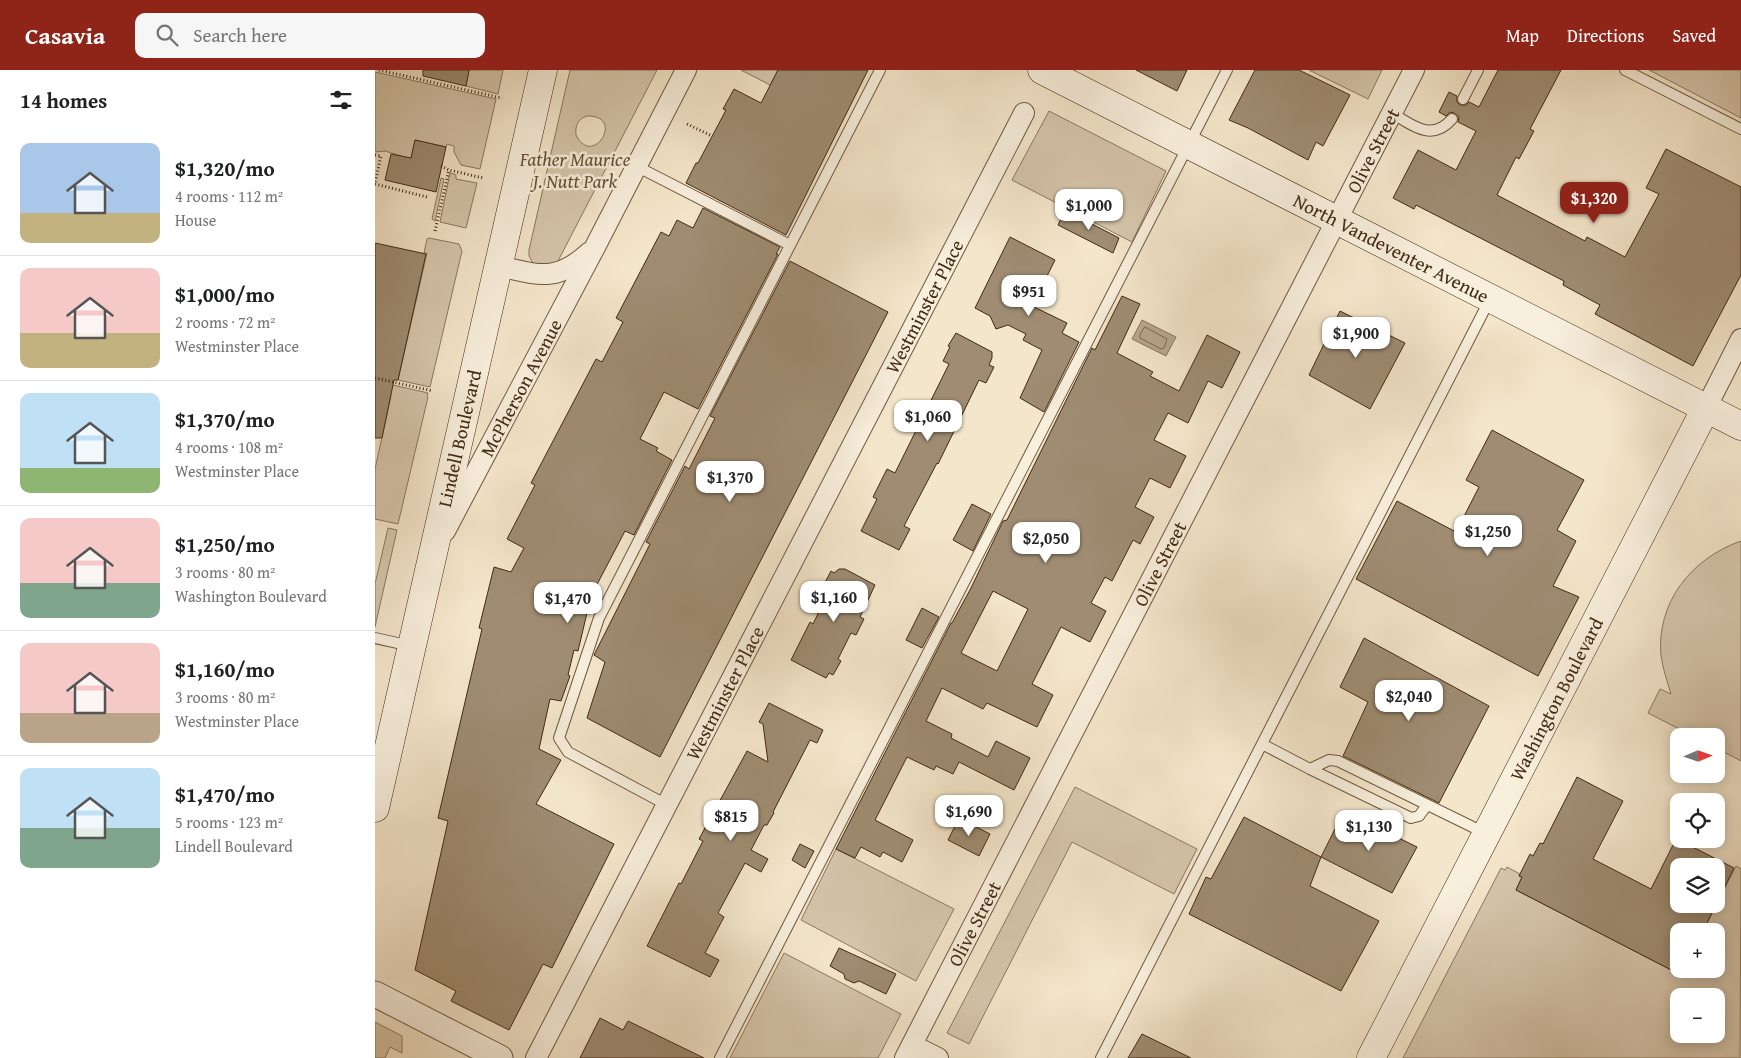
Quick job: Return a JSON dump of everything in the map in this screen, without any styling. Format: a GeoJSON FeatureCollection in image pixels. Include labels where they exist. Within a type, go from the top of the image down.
{"type":"FeatureCollection","features":[{"type":"Feature","properties":{"kind":"main road","name":"Lindell Boulevard"},"geometry":{"type":"LineString","coordinates":[[375,808],[543,70]]}},
{"type":"Feature","properties":{"kind":"main road","name":"North Vandeventer Avenue"},"geometry":{"type":"LineString","coordinates":[[1043,70],[1741,426]]}},
{"type":"Feature","properties":{"kind":"main road","name":"Washington Boulevard"},"geometry":{"type":"LineString","coordinates":[[1371,1058],[1706,408]]}},
{"type":"Feature","properties":{"kind":"street","name":"McPherson Avenue"},"geometry":{"type":"LineString","coordinates":[[432,555],[595,247],[686,70]]}},
{"type":"Feature","properties":{"kind":"street","name":"Olive Street"},"geometry":{"type":"LineString","coordinates":[[909,1052],[1414,70]]}},
{"type":"Feature","properties":{"kind":"street","name":"Westminster Place"},"geometry":{"type":"LineString","coordinates":[[536,1058],[1023,113]]}},
{"type":"Feature","properties":{"kind":"street","name":"McPherson Avenue"},"geometry":{"type":"LineString","coordinates":[[498,266],[550,275],[571,266],[595,247]]}},
{"type":"Feature","properties":{"kind":"street","name":"Washington Boulevard"},"geometry":{"type":"LineString","coordinates":[[1706,408],[1741,339]]}},
{"type":"Feature","properties":{"kind":"street"},"geometry":{"type":"LineString","coordinates":[[375,994],[500,1058]]}},
{"type":"Feature","properties":{"kind":"street"},"geometry":{"type":"LineString","coordinates":[[909,1052],[938,1058]]}},
{"type":"Feature","properties":{"kind":"lane"},"geometry":{"type":"LineString","coordinates":[[667,804],[568,752],[559,738],[599,618],[880,70]]}},
{"type":"Feature","properties":{"kind":"lane"},"geometry":{"type":"LineString","coordinates":[[720,1058],[1227,70]]}},
{"type":"Feature","properties":{"kind":"lane"},"geometry":{"type":"LineString","coordinates":[[1463,99],[1478,70]]}},
{"type":"Feature","properties":{"kind":"lane"},"geometry":{"type":"LineString","coordinates":[[1625,70],[1741,129]]}},
{"type":"Feature","properties":{"kind":"lane"},"geometry":{"type":"LineString","coordinates":[[1392,113],[1418,129],[1430,131],[1445,127],[1452,119]]}},
{"type":"Feature","properties":{"kind":"lane"},"geometry":{"type":"LineString","coordinates":[[636,166],[790,245]]}},
{"type":"Feature","properties":{"kind":"lane"},"geometry":{"type":"LineString","coordinates":[[1101,1058],[1491,299]]}},
{"type":"Feature","properties":{"kind":"lane"},"geometry":{"type":"LineString","coordinates":[[375,638],[412,646]]}},
{"type":"Feature","properties":{"kind":"lane"},"geometry":{"type":"LineString","coordinates":[[1262,744],[1411,818],[1419,816],[1427,805]]}},
{"type":"Feature","properties":{"kind":"lane"},"geometry":{"type":"LineString","coordinates":[[1310,768],[1329,760],[1338,761],[1486,834]]}},
{"type":"Feature","properties":{"kind":"path"},"geometry":{"type":"LineString","coordinates":[[379,70],[502,98]]}},
{"type":"Feature","properties":{"kind":"path"},"geometry":{"type":"LineString","coordinates":[[687,124],[712,136]]}},
{"type":"Feature","properties":{"kind":"path"},"geometry":{"type":"LineString","coordinates":[[375,155],[381,156],[375,184],[427,197]]}},
{"type":"Feature","properties":{"kind":"path"},"geometry":{"type":"LineString","coordinates":[[441,166],[449,170],[483,178]]}},
{"type":"Feature","properties":{"kind":"path"},"geometry":{"type":"LineString","coordinates":[[435,231],[449,170]]}},
{"type":"Feature","properties":{"kind":"path"},"geometry":{"type":"LineString","coordinates":[[375,378],[433,391]]}},
{"type":"Feature","properties":{"kind":"green space"},"geometry":{"type":"Polygon","coordinates":[[[469,70],[503,70],[498,94],[466,86],[469,70]]]}},
{"type":"Feature","properties":{"kind":"green space","name":"Father Maurice J. Nutt Park"},"geometry":{"type":"Polygon","coordinates":[[[570,70],[657,70],[558,261],[555,265],[535,267],[529,256],[570,70]],[[587,116],[578,123],[576,135],[583,144],[590,146],[597,144],[603,138],[605,131],[604,123],[598,118],[587,116]]]}},
{"type":"Feature","properties":{"kind":"green space"},"geometry":{"type":"Polygon","coordinates":[[[741,70],[778,70],[770,85],[741,70]]]}},
{"type":"Feature","properties":{"kind":"green space"},"geometry":{"type":"Polygon","coordinates":[[[1309,70],[1382,70],[1368,99],[1309,70]]]}},
{"type":"Feature","properties":{"kind":"green space"},"geometry":{"type":"Polygon","coordinates":[[[1649,70],[1741,70],[1741,118],[1649,70]]]}},
{"type":"Feature","properties":{"kind":"green space"},"geometry":{"type":"Polygon","coordinates":[[[375,72],[496,99],[480,169],[461,165],[454,152],[454,146],[447,144],[446,147],[415,140],[411,159],[385,151],[375,152],[375,72]]]}},
{"type":"Feature","properties":{"kind":"green space"},"geometry":{"type":"Polygon","coordinates":[[[1049,111],[1166,171],[1132,242],[1012,180],[1049,111]]]}},
{"type":"Feature","properties":{"kind":"green space"},"geometry":{"type":"Polygon","coordinates":[[[450,173],[456,175],[456,179],[477,183],[466,228],[440,222],[450,173]]]}},
{"type":"Feature","properties":{"kind":"green space"},"geometry":{"type":"Polygon","coordinates":[[[441,178],[444,179],[435,221],[432,219],[441,178]]]}},
{"type":"Feature","properties":{"kind":"green space"},"geometry":{"type":"Polygon","coordinates":[[[427,239],[459,244],[462,251],[430,387],[398,380],[427,253],[424,253],[427,239]]]}},
{"type":"Feature","properties":{"kind":"green space"},"geometry":{"type":"Polygon","coordinates":[[[375,381],[428,393],[398,524],[375,519],[375,469],[391,396],[375,381]]]}},
{"type":"Feature","properties":{"kind":"green space"},"geometry":{"type":"Polygon","coordinates":[[[388,528],[397,530],[375,627],[375,584],[388,528]]]}},
{"type":"Feature","properties":{"kind":"green space"},"geometry":{"type":"Polygon","coordinates":[[[1741,541],[1741,761],[1725,753],[1725,728],[1677,728],[1648,713],[1660,689],[1671,694],[1661,656],[1661,636],[1671,600],[1693,571],[1723,549],[1741,541]]]}},
{"type":"Feature","properties":{"kind":"green space"},"geometry":{"type":"Polygon","coordinates":[[[1075,787],[1197,849],[1174,894],[1072,842],[969,1044],[947,1033],[1075,787]]]}},
{"type":"Feature","properties":{"kind":"green space"},"geometry":{"type":"Polygon","coordinates":[[[836,849],[954,909],[916,981],[801,920],[836,849]]]}},
{"type":"Feature","properties":{"kind":"green space"},"geometry":{"type":"Polygon","coordinates":[[[1736,866],[1741,869],[1740,1058],[1403,1058],[1501,868],[1505,870],[1507,867],[1520,874],[1519,876],[1522,877],[1516,890],[1670,969],[1670,978],[1725,978],[1725,923],[1707,923],[1712,913],[1725,913],[1725,888],[1736,866]]]}},
{"type":"Feature","properties":{"kind":"green space"},"geometry":{"type":"Polygon","coordinates":[[[784,953],[901,1014],[878,1058],[730,1058],[784,953]]]}},
{"type":"Feature","properties":{"kind":"green space"},"geometry":{"type":"Polygon","coordinates":[[[375,1022],[402,1036],[402,1053],[390,1047],[385,1058],[375,1058],[375,1022]]]}},
{"type":"Feature","properties":{"kind":"water"},"geometry":{"type":"Polygon","coordinates":[[[1142,320],[1176,337],[1166,356],[1132,339],[1142,320]]]}},
{"type":"Feature","properties":{"kind":"building"},"geometry":{"type":"Polygon","coordinates":[[[423,70],[469,70],[466,86],[423,76],[423,70]]]}},
{"type":"Feature","properties":{"kind":"building"},"geometry":{"type":"Polygon","coordinates":[[[778,70],[868,70],[786,235],[686,183],[726,110],[723,109],[734,89],[761,103],[778,70]]]}},
{"type":"Feature","properties":{"kind":"building"},"geometry":{"type":"Polygon","coordinates":[[[1136,70],[1187,70],[1177,91],[1136,70]]]}},
{"type":"Feature","properties":{"kind":"building"},"geometry":{"type":"Polygon","coordinates":[[[1255,70],[1299,70],[1350,95],[1323,146],[1316,142],[1308,160],[1229,120],[1255,70]]]}},
{"type":"Feature","properties":{"kind":"building"},"geometry":{"type":"Polygon","coordinates":[[[1498,70],[1561,70],[1530,129],[1534,131],[1519,159],[1516,157],[1497,195],[1585,241],[1587,237],[1625,257],[1659,194],[1646,188],[1666,149],[1741,187],[1741,275],[1693,366],[1595,314],[1600,305],[1563,285],[1564,281],[1416,205],[1414,209],[1393,198],[1418,150],[1456,170],[1476,131],[1458,122],[1459,117],[1454,113],[1450,112],[1446,116],[1439,112],[1449,92],[1457,96],[1457,102],[1460,105],[1466,105],[1469,102],[1479,107],[1498,70]]]}},
{"type":"Feature","properties":{"kind":"building"},"geometry":{"type":"Polygon","coordinates":[[[415,140],[446,147],[436,192],[385,180],[391,154],[411,158],[415,140]]]}},
{"type":"Feature","properties":{"kind":"building"},"geometry":{"type":"Polygon","coordinates":[[[703,208],[780,247],[698,409],[664,392],[640,439],[658,448],[656,451],[672,460],[634,535],[625,531],[591,596],[578,651],[574,650],[568,675],[570,676],[561,701],[550,699],[539,749],[561,760],[536,804],[614,844],[552,968],[543,964],[509,1030],[451,1001],[456,991],[415,970],[448,821],[438,818],[482,629],[479,628],[494,567],[511,572],[524,548],[507,539],[535,485],[531,483],[596,359],[602,362],[623,322],[616,318],[661,232],[669,236],[677,220],[693,228],[703,208]]]}},
{"type":"Feature","properties":{"kind":"building"},"geometry":{"type":"Polygon","coordinates":[[[1065,210],[1119,238],[1113,253],[1058,225],[1065,210]]]}},
{"type":"Feature","properties":{"kind":"building"},"geometry":{"type":"Polygon","coordinates":[[[1010,237],[1055,260],[1032,306],[1067,323],[1062,333],[1079,342],[1044,412],[1020,398],[1042,350],[1023,340],[1026,334],[1008,325],[996,329],[990,316],[975,308],[1010,237]]]}},
{"type":"Feature","properties":{"kind":"building"},"geometry":{"type":"Polygon","coordinates":[[[375,243],[426,254],[398,380],[394,380],[382,438],[375,438],[375,243]]]}},
{"type":"Feature","properties":{"kind":"building"},"geometry":{"type":"Polygon","coordinates":[[[790,261],[888,312],[660,757],[587,718],[605,662],[594,655],[650,544],[646,542],[685,466],[689,469],[715,418],[710,416],[790,261]]]}},
{"type":"Feature","properties":{"kind":"building"},"geometry":{"type":"Polygon","coordinates":[[[1122,296],[1140,304],[1117,353],[1153,372],[1150,376],[1179,391],[1207,335],[1240,352],[1222,388],[1208,381],[1188,423],[1168,413],[1154,440],[1186,456],[1170,488],[1150,478],[1135,507],[1154,517],[1140,544],[1133,540],[1112,581],[1105,577],[1091,603],[1106,611],[1090,642],[1061,627],[1032,684],[1053,695],[1037,727],[987,703],[983,709],[942,688],[926,721],[952,734],[951,738],[988,757],[996,741],[1030,758],[1014,790],[959,762],[953,774],[936,766],[934,770],[907,757],[875,820],[913,840],[902,862],[883,852],[880,857],[861,847],[855,858],[836,849],[951,623],[971,588],[1003,521],[1007,520],[1092,348],[1095,350],[1122,296]],[[993,591],[961,653],[997,671],[1028,609],[993,591]]]}},
{"type":"Feature","properties":{"kind":"building"},"geometry":{"type":"Polygon","coordinates":[[[1340,311],[1405,343],[1370,409],[1309,375],[1340,311]]]}},
{"type":"Feature","properties":{"kind":"building"},"geometry":{"type":"Polygon","coordinates":[[[956,333],[992,352],[989,365],[994,367],[986,383],[979,380],[938,464],[904,526],[910,529],[899,550],[861,531],[877,499],[873,497],[887,469],[895,473],[949,364],[943,361],[950,347],[948,346],[956,333]]]}},
{"type":"Feature","properties":{"kind":"building"},"geometry":{"type":"Polygon","coordinates":[[[1492,430],[1584,480],[1557,530],[1576,541],[1553,586],[1579,597],[1538,676],[1356,579],[1397,501],[1456,532],[1479,487],[1466,480],[1492,430]]]}},
{"type":"Feature","properties":{"kind":"building"},"geometry":{"type":"Polygon","coordinates":[[[972,504],[991,514],[973,551],[953,540],[972,504]]]}},
{"type":"Feature","properties":{"kind":"building"},"geometry":{"type":"Polygon","coordinates":[[[839,569],[845,569],[875,585],[860,617],[864,619],[856,635],[851,633],[838,659],[841,661],[833,675],[829,673],[826,678],[791,660],[810,622],[813,624],[828,593],[821,590],[831,571],[834,573],[839,569]]]}},
{"type":"Feature","properties":{"kind":"building"},"geometry":{"type":"Polygon","coordinates":[[[922,608],[939,617],[922,648],[906,640],[922,608]]]}},
{"type":"Feature","properties":{"kind":"building"},"geometry":{"type":"Polygon","coordinates":[[[1364,638],[1489,706],[1439,803],[1343,756],[1368,702],[1340,687],[1364,638]]]}},
{"type":"Feature","properties":{"kind":"building"},"geometry":{"type":"Polygon","coordinates":[[[769,703],[823,730],[817,743],[810,740],[774,813],[767,825],[764,825],[751,850],[768,859],[761,872],[745,863],[718,913],[724,917],[705,953],[719,960],[710,977],[647,946],[703,841],[699,839],[747,751],[768,762],[763,724],[759,722],[769,703]]]}},
{"type":"Feature","properties":{"kind":"building"},"geometry":{"type":"Polygon","coordinates":[[[1577,777],[1623,801],[1593,859],[1651,889],[1672,848],[1695,848],[1714,858],[1670,858],[1670,913],[1712,913],[1707,923],[1670,923],[1670,969],[1516,890],[1522,877],[1519,876],[1530,854],[1533,856],[1540,843],[1543,844],[1577,777]]]}},
{"type":"Feature","properties":{"kind":"building"},"geometry":{"type":"Polygon","coordinates":[[[1344,811],[1417,847],[1392,893],[1321,857],[1344,811]]]}},
{"type":"Feature","properties":{"kind":"building"},"geometry":{"type":"Polygon","coordinates":[[[1244,817],[1321,857],[1310,886],[1379,921],[1341,991],[1189,914],[1206,877],[1211,879],[1244,817]]]}},
{"type":"Feature","properties":{"kind":"building"},"geometry":{"type":"Polygon","coordinates":[[[959,818],[990,834],[979,856],[948,840],[959,818]]]}},
{"type":"Feature","properties":{"kind":"building"},"geometry":{"type":"Polygon","coordinates":[[[800,844],[814,851],[805,868],[792,860],[800,844]]]}},
{"type":"Feature","properties":{"kind":"building"},"geometry":{"type":"Polygon","coordinates":[[[1725,863],[1734,868],[1725,886],[1725,863]]]}},
{"type":"Feature","properties":{"kind":"building"},"geometry":{"type":"Polygon","coordinates":[[[839,948],[896,974],[886,994],[859,981],[854,983],[845,979],[844,974],[830,966],[839,948]]]}},
{"type":"Feature","properties":{"kind":"building"},"geometry":{"type":"Polygon","coordinates":[[[600,1018],[623,1030],[628,1021],[704,1058],[580,1058],[600,1018]]]}},
{"type":"Feature","properties":{"kind":"building"},"geometry":{"type":"Polygon","coordinates":[[[1142,1034],[1191,1058],[1128,1058],[1142,1034]]]}}]}
